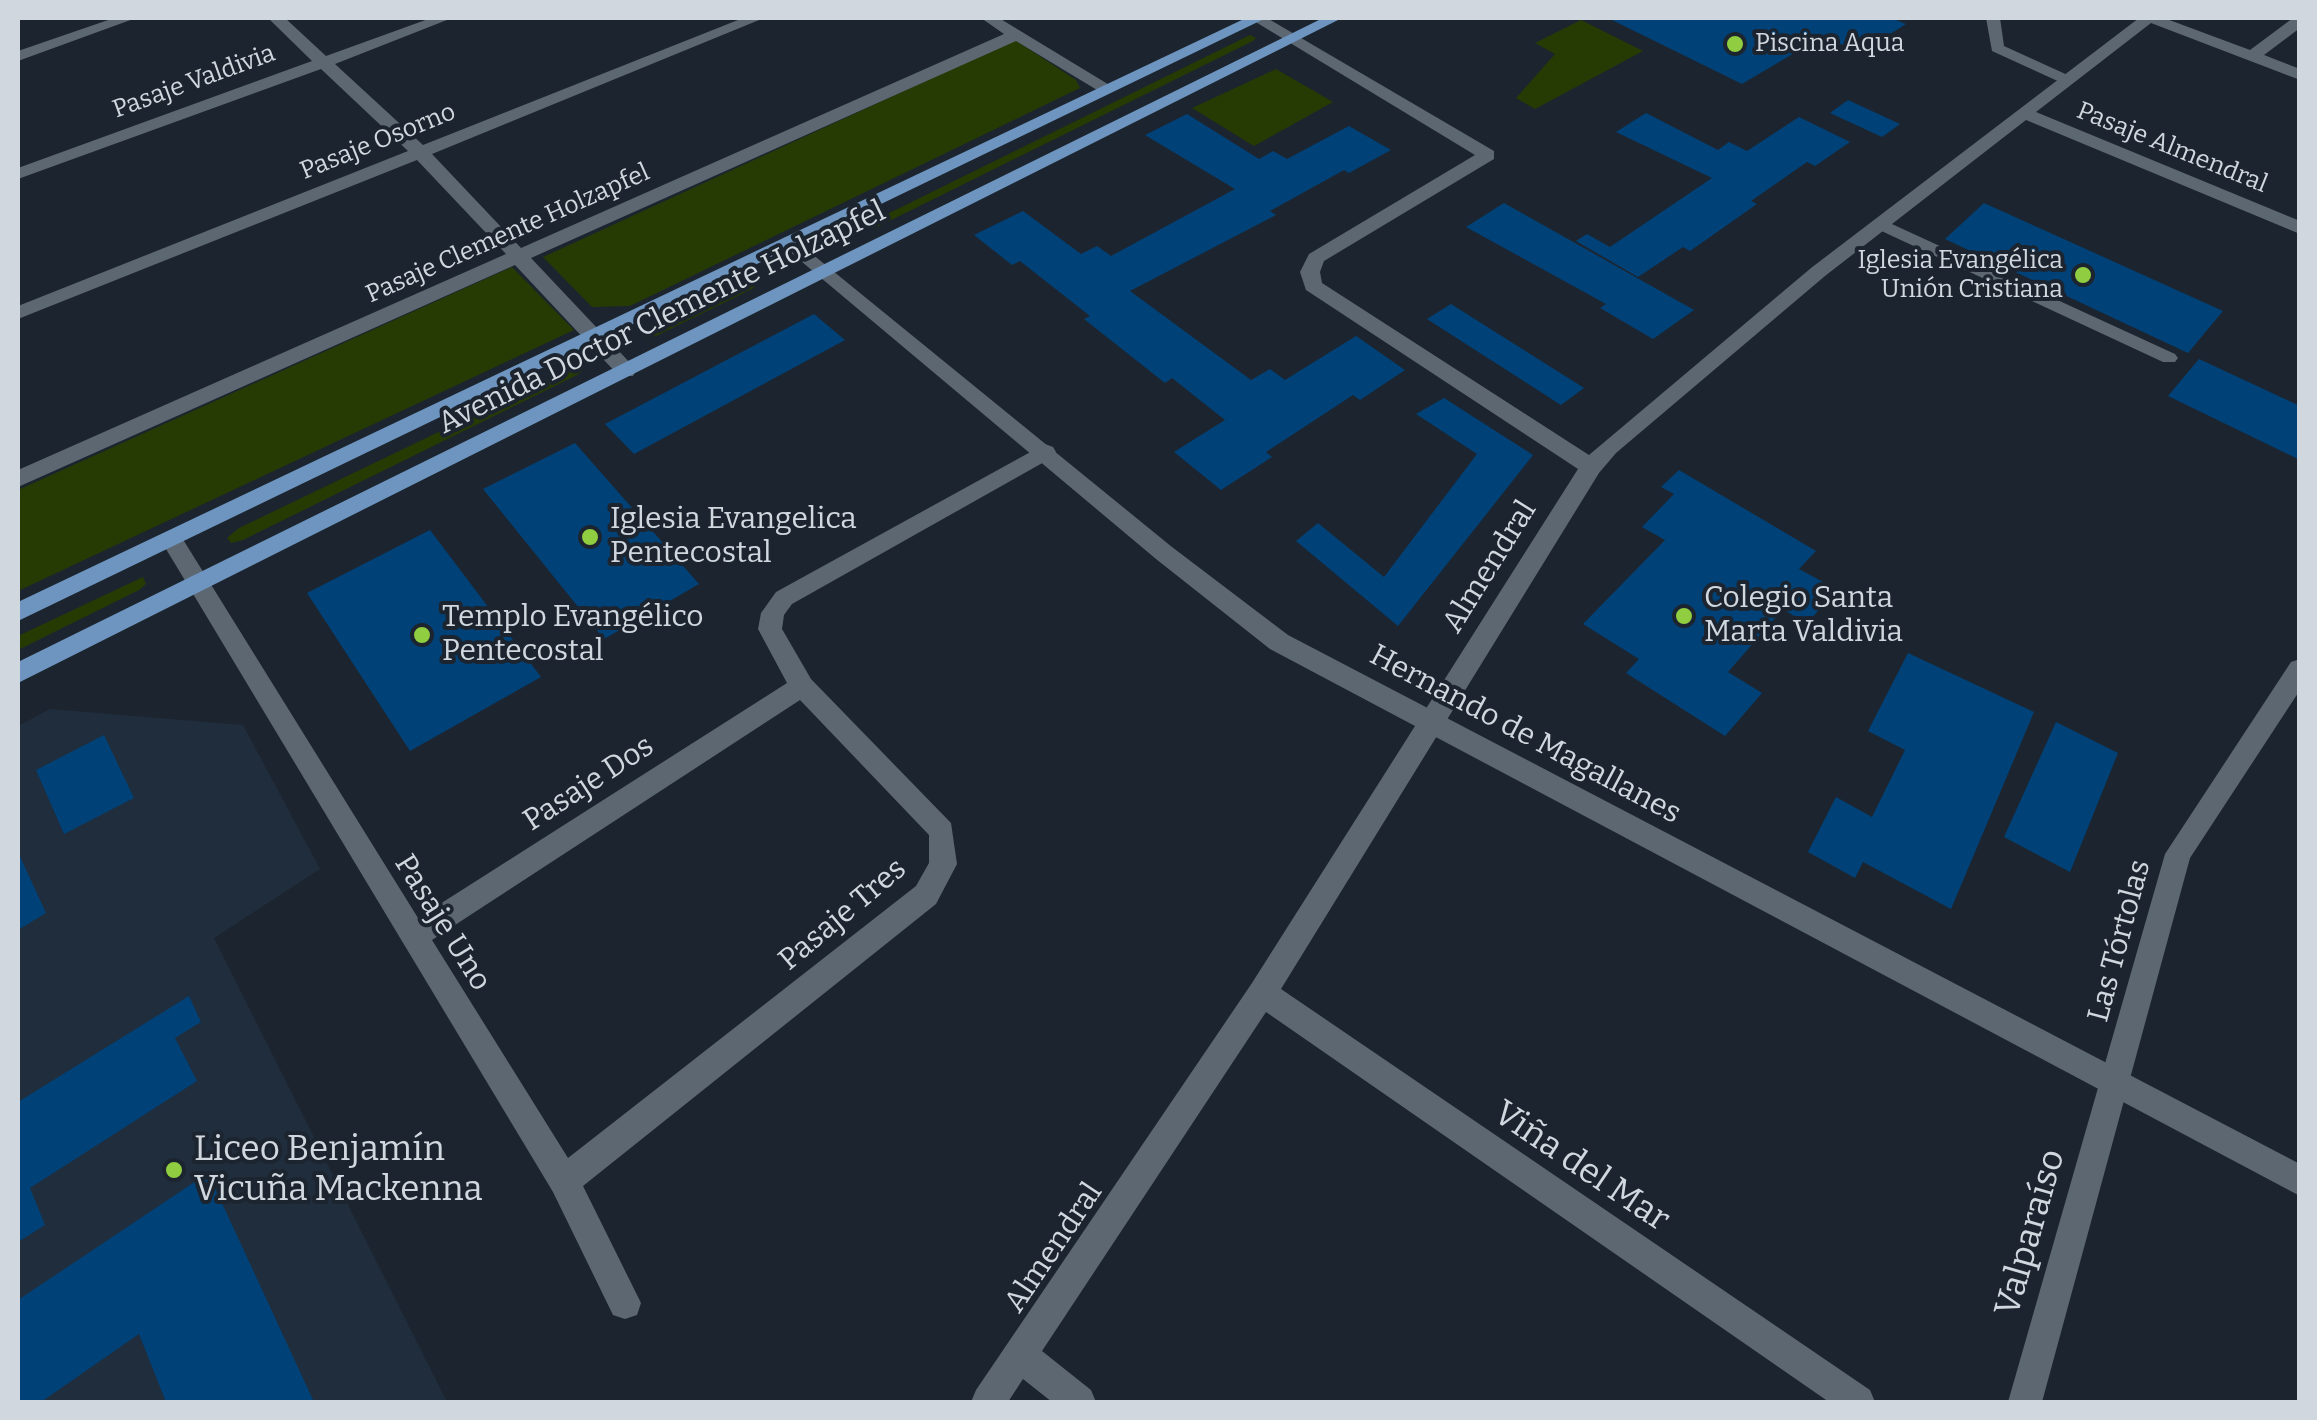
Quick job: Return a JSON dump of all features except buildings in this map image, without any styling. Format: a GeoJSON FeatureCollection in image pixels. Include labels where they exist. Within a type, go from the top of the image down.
{"type":"FeatureCollection","features":[{"type":"Feature","properties":{"kind":"main road","name":"Avenida Doctor Clemente Holzapfel"},"geometry":{"type":"LineString","coordinates":[[18,612],[1258,18]]}},
{"type":"Feature","properties":{"kind":"main road","name":"Avenida Doctor Clemente Holzapfel"},"geometry":{"type":"LineString","coordinates":[[18,672],[1334,18]]}},
{"type":"Feature","properties":{"kind":"street"},"geometry":{"type":"LineString","coordinates":[[18,56],[128,18]]}},
{"type":"Feature","properties":{"kind":"street"},"geometry":{"type":"LineString","coordinates":[[276,18],[420,152],[626,371]]}},
{"type":"Feature","properties":{"kind":"street","name":"Pasaje Valdivia"},"geometry":{"type":"LineString","coordinates":[[18,174],[444,18]]}},
{"type":"Feature","properties":{"kind":"street","name":"Pasaje Osorno"},"geometry":{"type":"LineString","coordinates":[[18,313],[756,18]]}},
{"type":"Feature","properties":{"kind":"street"},"geometry":{"type":"LineString","coordinates":[[990,18],[1108,89]]}},
{"type":"Feature","properties":{"kind":"street"},"geometry":{"type":"LineString","coordinates":[[1258,18],[1488,154],[1316,258],[1310,272],[1314,286],[1591,468]]}},
{"type":"Feature","properties":{"kind":"street"},"geometry":{"type":"LineString","coordinates":[[2150,18],[2300,74]]}},
{"type":"Feature","properties":{"kind":"street","name":"Almendral"},"geometry":{"type":"LineString","coordinates":[[988,1402],[1262,993],[1591,468],[1623,435],[1818,272],[2150,18]]}},
{"type":"Feature","properties":{"kind":"street"},"geometry":{"type":"LineString","coordinates":[[2252,57],[2300,20]]}},
{"type":"Feature","properties":{"kind":"street","name":"Pasaje Clemente Holzapfel"},"geometry":{"type":"LineString","coordinates":[[18,480],[1018,34]]}},
{"type":"Feature","properties":{"kind":"street","name":"Pasaje Almendral"},"geometry":{"type":"LineString","coordinates":[[2025,114],[2300,228]]}},
{"type":"Feature","properties":{"kind":"street","name":"Hernando de Magallanes"},"geometry":{"type":"LineString","coordinates":[[790,242],[1164,553],[1279,642],[2300,1181]]}},
{"type":"Feature","properties":{"kind":"street","name":"Pasaje Tres"},"geometry":{"type":"LineString","coordinates":[[564,1182],[926,896],[943,864],[942,831],[802,686],[770,629],[773,613],[784,598],[1045,452]]}},
{"type":"Feature","properties":{"kind":"street"},"geometry":{"type":"LineString","coordinates":[[170,538],[195,582]]}},
{"type":"Feature","properties":{"kind":"street","name":"Pasaje Uno"},"geometry":{"type":"LineString","coordinates":[[195,582],[564,1182],[625,1302]]}},
{"type":"Feature","properties":{"kind":"street","name":"Las Tórtolas"},"geometry":{"type":"LineString","coordinates":[[2115,1086],[2178,854],[2300,669]]}},
{"type":"Feature","properties":{"kind":"street","name":"Pasaje Dos"},"geometry":{"type":"LineString","coordinates":[[412,936],[802,686]]}},
{"type":"Feature","properties":{"kind":"street","name":"Viña del Mar"},"geometry":{"type":"LineString","coordinates":[[1262,993],[1858,1402]]}},
{"type":"Feature","properties":{"kind":"street","name":"Valparaíso"},"geometry":{"type":"LineString","coordinates":[[2025,1402],[2115,1086]]}},
{"type":"Feature","properties":{"kind":"street"},"geometry":{"type":"LineString","coordinates":[[1021,1356],[1079,1402]]}},
{"type":"Feature","properties":{"kind":"lane"},"geometry":{"type":"LineString","coordinates":[[1992,18],[1997,48],[2066,80]]}},
{"type":"Feature","properties":{"kind":"lane"},"geometry":{"type":"LineString","coordinates":[[1881,224],[2169,358]]}},
{"type":"Feature","properties":{"kind":"shaded area","name":"Liceo Benjamín Vicuña Mackenna"},"geometry":{"type":"Polygon","coordinates":[[[50,709],[243,725],[320,869],[214,938],[447,1402],[18,1402],[18,726],[50,709]]]}},
{"type":"Feature","properties":{"kind":"green space"},"geometry":{"type":"Polygon","coordinates":[[[1581,20],[1643,51],[1535,109],[1516,98],[1555,54],[1535,43],[1581,20]]]}},
{"type":"Feature","properties":{"kind":"green space"},"geometry":{"type":"Polygon","coordinates":[[[1250,35],[1256,38],[873,229],[859,228],[1250,35]]]}},
{"type":"Feature","properties":{"kind":"green space"},"geometry":{"type":"Polygon","coordinates":[[[1015,40],[1076,80],[1080,88],[630,306],[592,307],[543,257],[1015,40]]]}},
{"type":"Feature","properties":{"kind":"green space"},"geometry":{"type":"Polygon","coordinates":[[[1276,69],[1333,102],[1254,146],[1192,108],[1276,69]]]}},
{"type":"Feature","properties":{"kind":"green space"},"geometry":{"type":"Polygon","coordinates":[[[512,267],[574,330],[18,591],[18,490],[512,267]]]}},
{"type":"Feature","properties":{"kind":"green space"},"geometry":{"type":"Polygon","coordinates":[[[752,281],[757,285],[752,289],[656,336],[646,338],[641,334],[649,327],[752,281]]]}},
{"type":"Feature","properties":{"kind":"green space"},"geometry":{"type":"Polygon","coordinates":[[[578,365],[583,370],[577,375],[243,540],[231,543],[227,538],[239,528],[578,365]]]}},
{"type":"Feature","properties":{"kind":"green space"},"geometry":{"type":"Polygon","coordinates":[[[143,577],[146,584],[139,590],[18,650],[18,636],[143,577]]]}},
{"type":"Feature","properties":{"kind":"place","name":"Piscina Aqua"},"geometry":{"type":"Point","coordinates":[1735,44]}},
{"type":"Feature","properties":{"kind":"place","name":"Iglesia Evangélica Unión Cristiana"},"geometry":{"type":"Point","coordinates":[2083,275]}},
{"type":"Feature","properties":{"kind":"place","name":"Iglesia Evangelica Pentecostal"},"geometry":{"type":"Point","coordinates":[590,537]}},
{"type":"Feature","properties":{"kind":"place","name":"Colegio Santa Marta Valdivia"},"geometry":{"type":"Point","coordinates":[1684,616]}},
{"type":"Feature","properties":{"kind":"place","name":"Templo Evangélico Pentecostal"},"geometry":{"type":"Point","coordinates":[422,635]}},
{"type":"Feature","properties":{"kind":"place","name":"Liceo Benjamín Vicuña Mackenna"},"geometry":{"type":"Point","coordinates":[174,1170]}}]}
